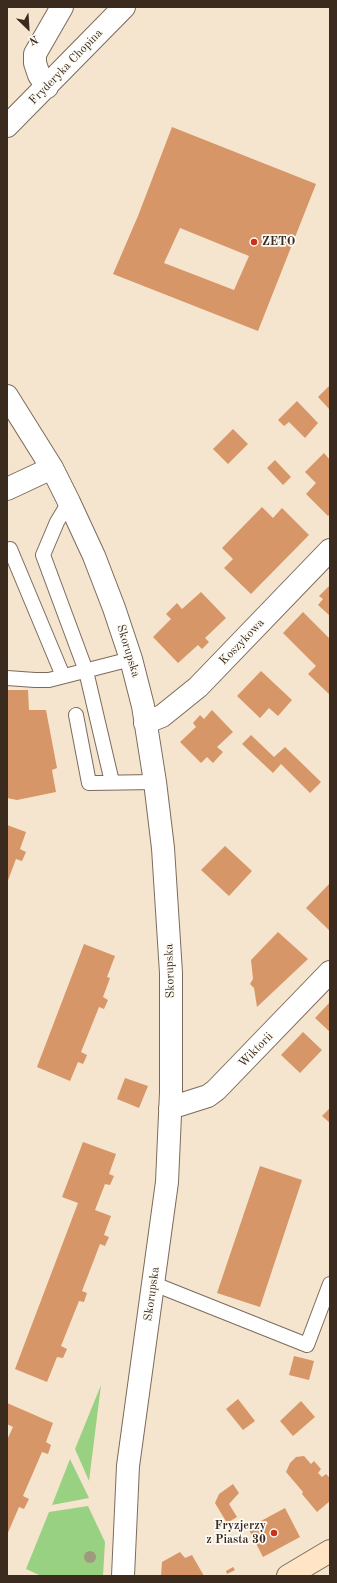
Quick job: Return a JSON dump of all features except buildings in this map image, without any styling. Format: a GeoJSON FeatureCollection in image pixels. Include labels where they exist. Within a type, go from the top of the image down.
{"type":"FeatureCollection","features":[{"type":"Feature","properties":{"kind":"street"},"geometry":{"type":"LineString","coordinates":[[47,87],[39,75],[35,63],[35,54],[62,7]]}},
{"type":"Feature","properties":{"kind":"street","name":"Fryderyka Chopina"},"geometry":{"type":"LineString","coordinates":[[7,126],[124,7]]}},
{"type":"Feature","properties":{"kind":"street","name":"Skorupska"},"geometry":{"type":"LineString","coordinates":[[7,396],[52,468],[94,556],[114,608],[131,659],[143,706],[155,782],[163,848],[171,973],[170,1108],[167,1182],[128,1466],[123,1576]]}},
{"type":"Feature","properties":{"kind":"street"},"geometry":{"type":"LineString","coordinates":[[7,489],[52,468]]}},
{"type":"Feature","properties":{"kind":"street","name":"Koszykowa"},"geometry":{"type":"LineString","coordinates":[[145,723],[162,716],[198,687],[330,550]]}},
{"type":"Feature","properties":{"kind":"street","name":"Wiktorii"},"geometry":{"type":"LineString","coordinates":[[170,1108],[208,1096],[216,1090],[330,972]]}},
{"type":"Feature","properties":{"kind":"street"},"geometry":{"type":"LineString","coordinates":[[288,1576],[330,1552]]}},
{"type":"Feature","properties":{"kind":"lane"},"geometry":{"type":"LineString","coordinates":[[69,502],[57,522],[43,554],[86,671],[112,778]]}},
{"type":"Feature","properties":{"kind":"lane"},"geometry":{"type":"LineString","coordinates":[[10,549],[63,676]]}},
{"type":"Feature","properties":{"kind":"lane"},"geometry":{"type":"LineString","coordinates":[[7,678],[49,680],[131,659]]}},
{"type":"Feature","properties":{"kind":"lane"},"geometry":{"type":"LineString","coordinates":[[76,715],[90,783],[112,778],[155,782]]}},
{"type":"Feature","properties":{"kind":"lane"},"geometry":{"type":"LineString","coordinates":[[154,1284],[307,1345],[330,1284]]}},
{"type":"Feature","properties":{"kind":"green space"},"geometry":{"type":"Polygon","coordinates":[[[101,1385],[89,1481],[75,1449],[101,1385]]]}},
{"type":"Feature","properties":{"kind":"green space"},"geometry":{"type":"Polygon","coordinates":[[[70,1459],[89,1498],[52,1505],[70,1459]]]}},
{"type":"Feature","properties":{"kind":"green space"},"geometry":{"type":"Polygon","coordinates":[[[88,1506],[105,1542],[103,1576],[41,1576],[26,1569],[49,1512],[88,1506]]]}},
{"type":"Feature","properties":{"kind":"place","name":"ZETO"},"geometry":{"type":"Point","coordinates":[254,242]}},
{"type":"Feature","properties":{"kind":"place","name":"Fryzjerzy z Piasta 30"},"geometry":{"type":"Point","coordinates":[274,1533]}}]}
